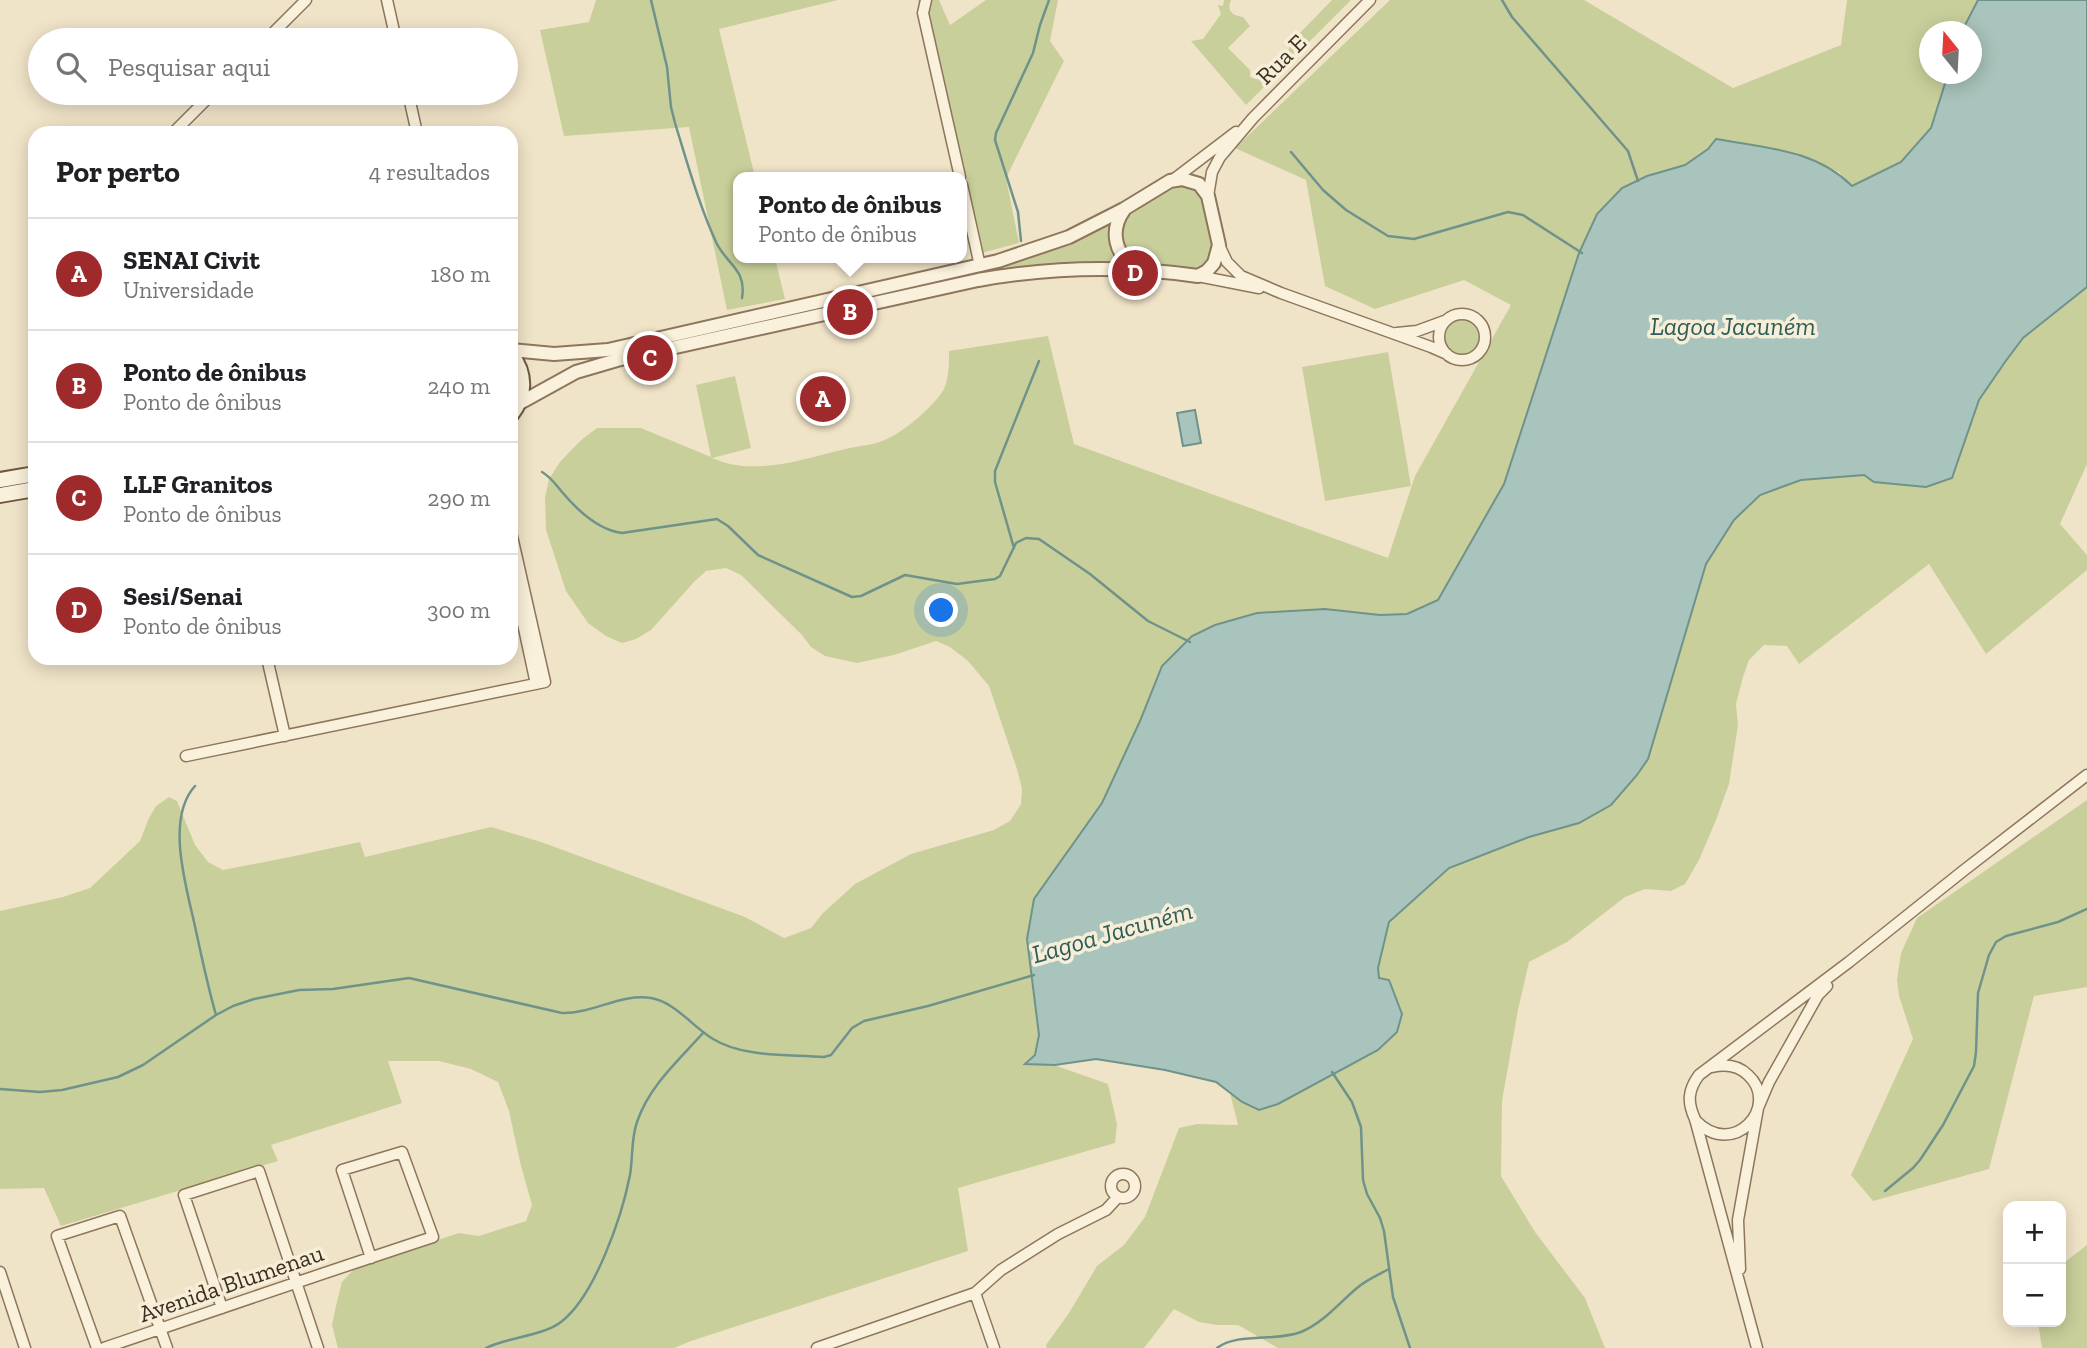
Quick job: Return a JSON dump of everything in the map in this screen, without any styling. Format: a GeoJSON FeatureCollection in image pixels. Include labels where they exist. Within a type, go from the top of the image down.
{"type":"FeatureCollection","features":[{"type":"Feature","properties":{"kind":"main road"},"geometry":{"type":"LineString","coordinates":[[518,364],[522,389],[518,400]]}},
{"type":"Feature","properties":{"kind":"main road"},"geometry":{"type":"LineString","coordinates":[[0,480],[28,475]]}},
{"type":"Feature","properties":{"kind":"main road"},"geometry":{"type":"LineString","coordinates":[[0,495],[28,490]]}},
{"type":"Feature","properties":{"kind":"street"},"geometry":{"type":"LineString","coordinates":[[278,28],[306,0]]}},
{"type":"Feature","properties":{"kind":"street"},"geometry":{"type":"LineString","coordinates":[[387,0],[393,28]]}},
{"type":"Feature","properties":{"kind":"street"},"geometry":{"type":"LineString","coordinates":[[926,0],[923,13],[959,172]]}},
{"type":"Feature","properties":{"kind":"street","name":"Rua E"},"geometry":{"type":"LineString","coordinates":[[1208,196],[1209,180],[1214,167],[1253,118],[1370,0]]}},
{"type":"Feature","properties":{"kind":"street"},"geometry":{"type":"LineString","coordinates":[[180,126],[201,105]]}},
{"type":"Feature","properties":{"kind":"street"},"geometry":{"type":"LineString","coordinates":[[411,105],[415,126]]}},
{"type":"Feature","properties":{"kind":"street","name":"Rua E"},"geometry":{"type":"LineString","coordinates":[[1170,181],[1253,118]]}},
{"type":"Feature","properties":{"kind":"street"},"geometry":{"type":"LineString","coordinates":[[518,352],[554,354],[608,350],[980,266],[1069,237],[1124,209],[1170,181],[1182,179],[1194,182],[1203,188],[1208,196],[1219,245],[1227,262],[1236,272],[1281,293],[1457,359],[1467,360],[1477,355],[1485,342],[1483,326],[1476,318],[1460,314],[1417,331],[1393,333]]}},
{"type":"Feature","properties":{"kind":"street"},"geometry":{"type":"LineString","coordinates":[[967,208],[980,266]]}},
{"type":"Feature","properties":{"kind":"street"},"geometry":{"type":"LineString","coordinates":[[1124,209],[1117,222],[1116,242],[1124,258],[1138,269]]}},
{"type":"Feature","properties":{"kind":"street"},"geometry":{"type":"LineString","coordinates":[[1198,276],[1214,263],[1219,245]]}},
{"type":"Feature","properties":{"kind":"street"},"geometry":{"type":"LineString","coordinates":[[518,407],[576,372],[617,360],[968,282],[1023,273],[1058,269],[1138,269],[1198,276],[1281,293]]}},
{"type":"Feature","properties":{"kind":"street"},"geometry":{"type":"LineString","coordinates":[[1447,354],[1441,346],[1440,335],[1443,325],[1450,318]]}},
{"type":"Feature","properties":{"kind":"street"},"geometry":{"type":"LineString","coordinates":[[518,568],[540,683]]}},
{"type":"Feature","properties":{"kind":"street"},"geometry":{"type":"LineString","coordinates":[[518,596],[540,683]]}},
{"type":"Feature","properties":{"kind":"street"},"geometry":{"type":"LineString","coordinates":[[269,665],[285,736]]}},
{"type":"Feature","properties":{"kind":"street"},"geometry":{"type":"LineString","coordinates":[[186,756],[540,683]]}},
{"type":"Feature","properties":{"kind":"street"},"geometry":{"type":"LineString","coordinates":[[1757,1348],[1690,1108],[1692,1084],[1699,1075],[1849,962],[2087,775]]}},
{"type":"Feature","properties":{"kind":"street"},"geometry":{"type":"LineString","coordinates":[[1695,1119],[1703,1128],[1726,1135],[1747,1126],[1818,995],[1849,962]]}},
{"type":"Feature","properties":{"kind":"street"},"geometry":{"type":"LineString","coordinates":[[1710,1068],[1721,1065],[1742,1070],[1757,1086],[1759,1097],[1738,1220],[1741,1287]]}},
{"type":"Feature","properties":{"kind":"street","name":"Avenida Blumenau"},"geometry":{"type":"LineString","coordinates":[[104,1348],[296,1282],[371,1258],[433,1237],[402,1152],[341,1170],[371,1258]]}},
{"type":"Feature","properties":{"kind":"street"},"geometry":{"type":"LineString","coordinates":[[222,1308],[184,1195],[259,1171],[318,1348]]}},
{"type":"Feature","properties":{"kind":"street"},"geometry":{"type":"LineString","coordinates":[[817,1348],[975,1293],[1001,1270],[1058,1234],[1106,1210],[1118,1197]]}},
{"type":"Feature","properties":{"kind":"street"},"geometry":{"type":"LineString","coordinates":[[97,1348],[57,1236],[120,1216],[167,1348]]}},
{"type":"Feature","properties":{"kind":"street"},"geometry":{"type":"LineString","coordinates":[[0,1272],[25,1348]]}},
{"type":"Feature","properties":{"kind":"street"},"geometry":{"type":"LineString","coordinates":[[975,1293],[994,1348]]}},
{"type":"Feature","properties":{"kind":"green space"},"geometry":{"type":"Polygon","coordinates":[[[596,0],[838,0],[719,29],[754,172],[733,172],[733,263],[776,263],[785,299],[727,310],[689,127],[564,136],[540,30],[589,22],[596,0]]]}},
{"type":"Feature","properties":{"kind":"green space"},"geometry":{"type":"Polygon","coordinates":[[[918,0],[939,0],[950,25],[986,0],[1058,0],[1050,41],[1064,61],[1006,178],[1019,243],[978,254],[967,207],[967,172],[959,172],[918,0]]]}},
{"type":"Feature","properties":{"kind":"green space"},"geometry":{"type":"Polygon","coordinates":[[[1224,0],[1231,0],[1231,12],[1243,17],[1250,26],[1228,48],[1250,70],[1250,77],[1256,79],[1289,49],[1292,33],[1296,37],[1332,0],[1351,0],[1246,105],[1191,41],[1203,39],[1221,14],[1218,5],[1223,6],[1224,0]]]}},
{"type":"Feature","properties":{"kind":"green space"},"geometry":{"type":"Polygon","coordinates":[[[1390,0],[1584,0],[1733,88],[1841,45],[1847,0],[1978,0],[1967,21],[1919,21],[1919,84],[1945,84],[1932,128],[1901,162],[1852,186],[1839,172],[1798,155],[1752,144],[1735,143],[1708,149],[1685,165],[1647,176],[1622,188],[1597,214],[1579,253],[1504,484],[1438,601],[1407,614],[1380,615],[1325,609],[1257,613],[1215,625],[1192,636],[1162,666],[1102,803],[1034,899],[1029,964],[1039,1035],[1035,1055],[1054,1065],[1108,1084],[1117,1124],[1115,1143],[958,1188],[968,1251],[674,1348],[338,1348],[332,1325],[336,1306],[342,1282],[356,1267],[459,1233],[479,1236],[526,1221],[532,1205],[509,1111],[498,1082],[471,1069],[439,1061],[388,1061],[402,1103],[271,1145],[278,1161],[61,1226],[44,1188],[0,1189],[0,911],[90,888],[140,841],[156,806],[169,797],[177,801],[195,845],[208,862],[223,870],[360,842],[365,857],[491,827],[541,842],[745,917],[784,938],[811,928],[823,913],[855,884],[911,854],[994,830],[1010,821],[1021,804],[1022,789],[989,686],[968,661],[950,647],[936,641],[894,655],[857,663],[825,656],[811,647],[741,575],[726,568],[706,571],[651,630],[636,639],[622,643],[588,623],[566,591],[546,530],[545,498],[549,479],[560,462],[597,428],[641,428],[711,457],[696,385],[735,376],[751,448],[712,458],[745,466],[796,461],[877,443],[902,430],[926,410],[944,389],[948,375],[949,351],[1048,336],[1074,444],[1388,558],[1415,476],[1511,305],[1464,280],[1375,309],[1325,286],[1306,180],[1235,148],[1390,0]]]}},
{"type":"Feature","properties":{"kind":"green space"},"geometry":{"type":"Polygon","coordinates":[[[1176,184],[1192,186],[1203,197],[1214,243],[1211,257],[1200,267],[1190,269],[1136,260],[1124,248],[1120,231],[1124,220],[1176,184]]]}},
{"type":"Feature","properties":{"kind":"green space"},"geometry":{"type":"Polygon","coordinates":[[[1108,223],[1111,225],[1111,244],[1117,259],[1114,263],[1071,263],[1009,269],[858,301],[857,298],[1108,223]]]}},
{"type":"Feature","properties":{"kind":"green space"},"geometry":{"type":"Polygon","coordinates":[[[2087,287],[2087,464],[2060,524],[2087,555],[2087,570],[1986,654],[1929,564],[1799,664],[1787,646],[1764,645],[1749,660],[1736,704],[1738,725],[1729,784],[1699,860],[1685,884],[1671,891],[1645,889],[1625,897],[1567,942],[1529,962],[1502,1101],[1501,1176],[1535,1232],[1585,1298],[1605,1348],[1278,1348],[1238,1325],[1199,1322],[1174,1309],[1144,1348],[1047,1348],[1046,1345],[1097,1266],[1124,1245],[1145,1217],[1179,1128],[1197,1124],[1238,1125],[1230,1093],[1259,1110],[1351,1065],[1379,978],[1378,968],[1389,922],[1449,868],[1529,837],[1579,823],[1637,775],[1648,759],[1706,564],[1734,520],[1760,495],[1801,480],[1864,475],[1874,482],[1926,487],[1951,478],[1979,400],[2022,338],[2087,287]]]}},
{"type":"Feature","properties":{"kind":"green space"},"geometry":{"type":"Polygon","coordinates":[[[1462,317],[1470,318],[1476,323],[1481,329],[1481,345],[1476,351],[1470,356],[1462,357],[1454,356],[1448,351],[1443,345],[1442,337],[1443,329],[1448,323],[1454,318],[1462,317]]]}},
{"type":"Feature","properties":{"kind":"green space"},"geometry":{"type":"Polygon","coordinates":[[[1388,352],[1411,486],[1325,501],[1302,367],[1388,352]]]}},
{"type":"Feature","properties":{"kind":"green space"},"geometry":{"type":"Polygon","coordinates":[[[2087,800],[2087,987],[2034,996],[1989,1169],[1873,1201],[1851,1175],[1913,1039],[1899,996],[1897,980],[1901,953],[1917,918],[2087,800]]]}},
{"type":"Feature","properties":{"kind":"green space"},"geometry":{"type":"Polygon","coordinates":[[[2087,1245],[2087,1348],[2042,1348],[2039,1327],[2066,1327],[2066,1261],[2087,1245]]]}},
{"type":"Feature","properties":{"kind":"water","name":"Lagoa Jacuném"},"geometry":{"type":"Polygon","coordinates":[[[1978,0],[2087,0],[2087,287],[2023,338],[2005,362],[1979,400],[1952,478],[1926,487],[1874,482],[1864,475],[1801,480],[1760,495],[1734,520],[1706,564],[1648,759],[1637,775],[1611,805],[1579,823],[1529,837],[1449,868],[1389,922],[1378,968],[1379,978],[1389,980],[1402,1014],[1397,1032],[1378,1050],[1278,1104],[1259,1110],[1242,1102],[1216,1082],[1165,1070],[1096,1059],[1055,1065],[1025,1064],[1035,1055],[1039,1035],[1027,939],[1034,899],[1102,803],[1162,666],[1192,636],[1215,625],[1257,613],[1325,609],[1380,615],[1407,614],[1438,600],[1504,484],[1579,253],[1597,214],[1622,188],[1647,176],[1685,165],[1708,149],[1716,139],[1806,157],[1838,174],[1852,186],[1901,162],[1931,128],[1945,84],[1982,84],[1982,21],[1967,21],[1978,0]]]}},
{"type":"Feature","properties":{"kind":"water"},"geometry":{"type":"Polygon","coordinates":[[[1195,410],[1201,443],[1183,446],[1177,413],[1195,410]]]}},
{"type":"Feature","properties":{"kind":"waterway"},"geometry":{"type":"LineString","coordinates":[[651,0],[667,67],[671,107],[684,153],[716,242],[739,273],[743,288],[742,298]]}},
{"type":"Feature","properties":{"kind":"waterway"},"geometry":{"type":"LineString","coordinates":[[1021,241],[1018,212],[995,140],[1033,53],[1049,0]]}},
{"type":"Feature","properties":{"kind":"waterway"},"geometry":{"type":"LineString","coordinates":[[1502,0],[1512,17],[1628,151],[1638,181]]}},
{"type":"Feature","properties":{"kind":"waterway"},"geometry":{"type":"LineString","coordinates":[[1291,152],[1323,190],[1346,210],[1388,236],[1414,239],[1508,212],[1523,215],[1582,253]]}},
{"type":"Feature","properties":{"kind":"waterway"},"geometry":{"type":"LineString","coordinates":[[1014,548],[995,482],[995,471],[1039,361]]}},
{"type":"Feature","properties":{"kind":"waterway"},"geometry":{"type":"LineString","coordinates":[[542,472],[582,513],[605,528],[622,533],[717,519],[758,555],[852,597],[861,596],[905,575],[957,584],[995,579],[1000,576],[1016,543],[1026,538],[1039,539],[1090,574],[1148,621],[1190,642]]}},
{"type":"Feature","properties":{"kind":"waterway"},"geometry":{"type":"LineString","coordinates":[[195,786],[186,800],[181,818],[181,857],[216,1015]]}},
{"type":"Feature","properties":{"kind":"waterway"},"geometry":{"type":"LineString","coordinates":[[1885,1191],[1920,1160],[1943,1125],[1974,1066],[1978,993],[1989,955],[1996,942],[2006,936],[2058,922],[2087,909]]}},
{"type":"Feature","properties":{"kind":"waterway","name":"Lagoa Jacuném"},"geometry":{"type":"LineString","coordinates":[[0,1089],[40,1092],[62,1090],[118,1077],[143,1065],[233,1006],[299,990],[333,989],[409,978],[562,1013],[629,998],[651,998],[668,1004],[706,1034],[725,1045],[767,1054],[824,1057],[831,1055],[852,1028],[864,1021],[928,1006],[1034,975]]}},
{"type":"Feature","properties":{"kind":"waterway"},"geometry":{"type":"LineString","coordinates":[[486,1348],[554,1327],[573,1310],[585,1294],[596,1275],[621,1212],[630,1175],[635,1128],[642,1109],[665,1075],[703,1033]]}},
{"type":"Feature","properties":{"kind":"waterway"},"geometry":{"type":"LineString","coordinates":[[1332,1072],[1352,1102],[1361,1127],[1363,1180],[1384,1231],[1393,1297],[1410,1348]]}},
{"type":"Feature","properties":{"kind":"waterway"},"geometry":{"type":"LineString","coordinates":[[1217,1348],[1235,1340],[1301,1332],[1324,1318],[1361,1285],[1389,1269]]}},
{"type":"Feature","properties":{"kind":"place","name":"Sesi/Senai"},"geometry":{"type":"Point","coordinates":[1135,273]}},
{"type":"Feature","properties":{"kind":"place","name":"Ponto de ônibus"},"geometry":{"type":"Point","coordinates":[850,312]}},
{"type":"Feature","properties":{"kind":"place","name":"LLF Granitos"},"geometry":{"type":"Point","coordinates":[650,358]}},
{"type":"Feature","properties":{"kind":"place","name":"SENAI Civit"},"geometry":{"type":"Point","coordinates":[823,399]}}]}
